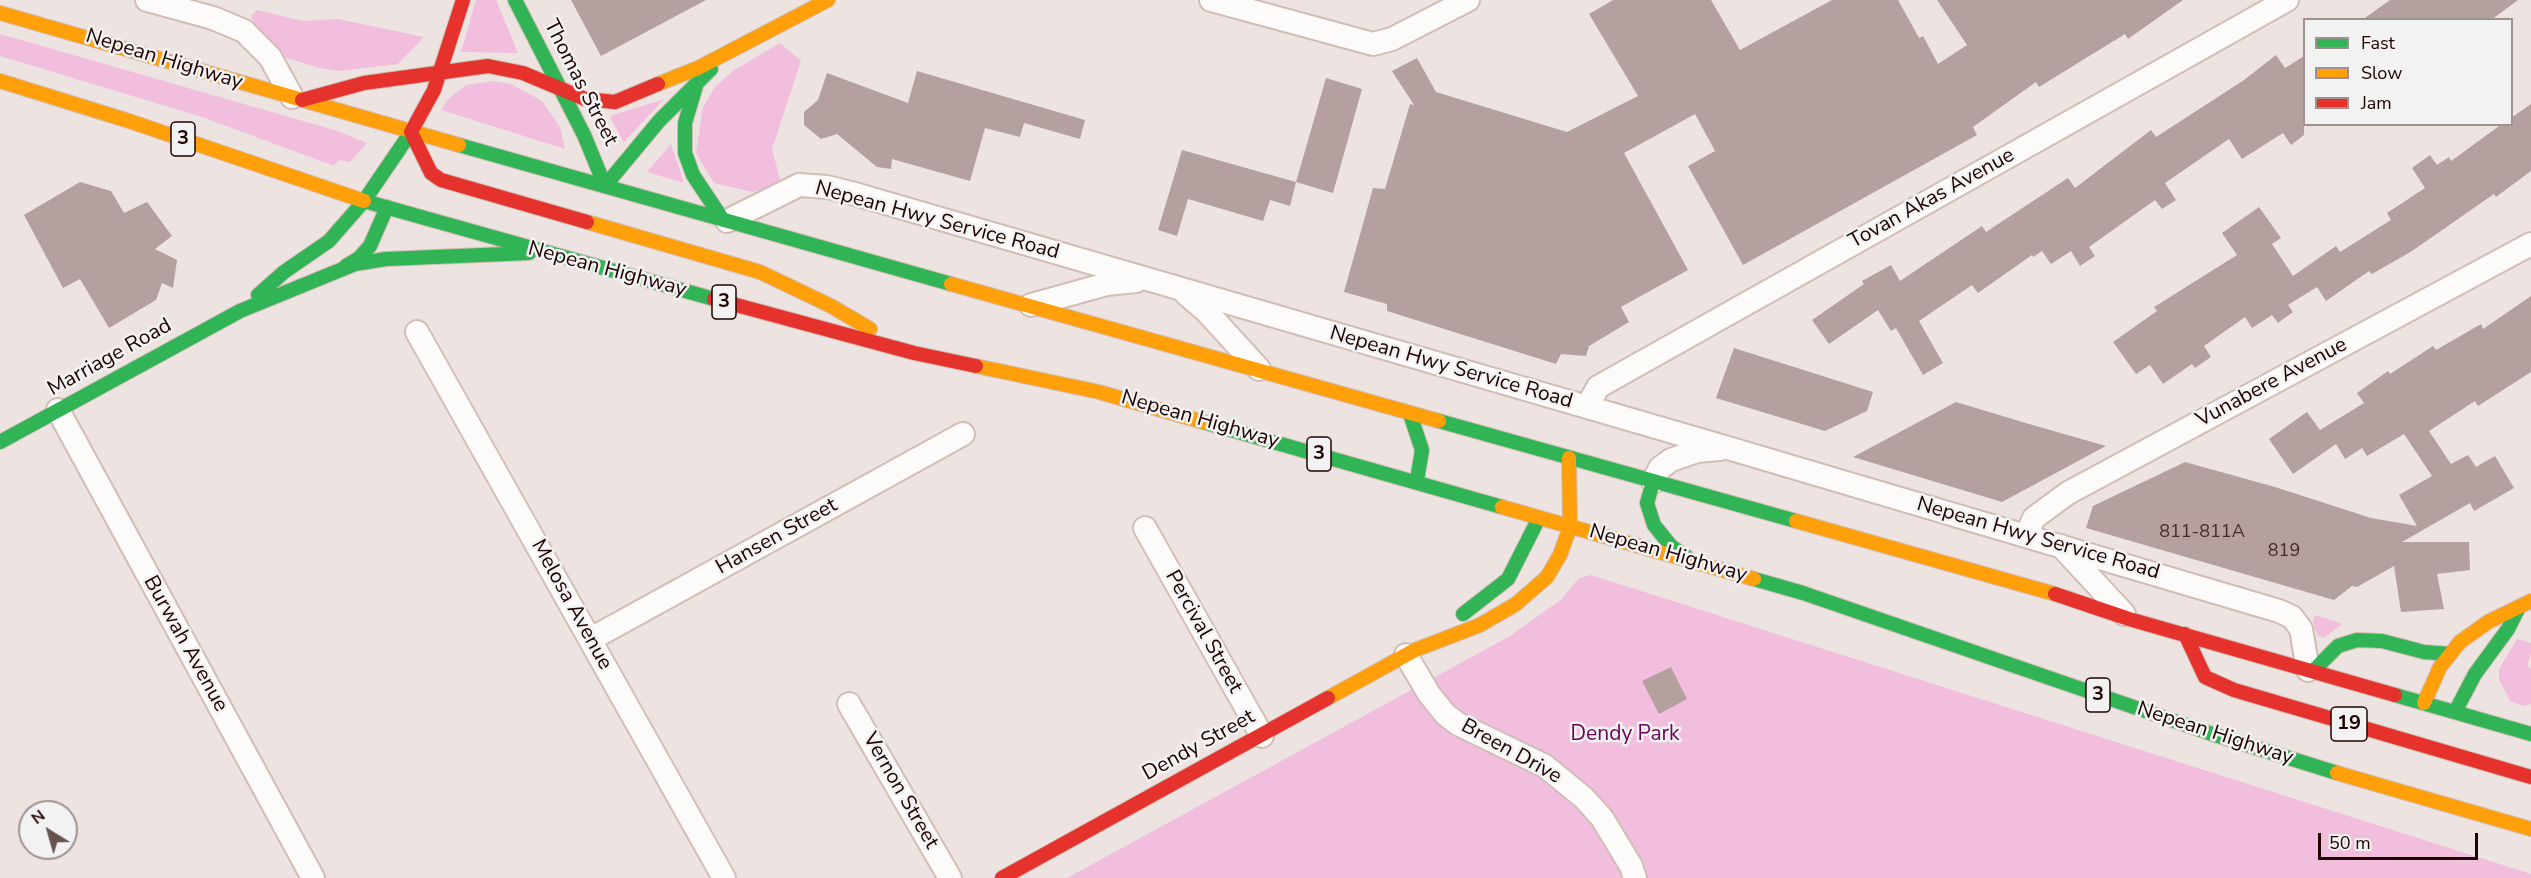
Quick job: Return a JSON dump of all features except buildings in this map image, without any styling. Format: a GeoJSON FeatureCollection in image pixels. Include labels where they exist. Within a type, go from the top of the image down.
{"type":"FeatureCollection","features":[{"type":"Feature","properties":{"kind":"main road"},"geometry":{"type":"LineString","coordinates":[[464,0],[430,99],[411,132],[431,173],[439,179],[570,225],[716,254],[831,306],[905,350]]}},
{"type":"Feature","properties":{"kind":"main road","name":"Thomas Street"},"geometry":{"type":"LineString","coordinates":[[514,0],[584,135],[597,194]]}},
{"type":"Feature","properties":{"kind":"main road"},"geometry":{"type":"LineString","coordinates":[[297,99],[364,83],[441,71],[501,67],[523,73],[560,90],[591,100],[621,101],[730,51],[828,0]]}},
{"type":"Feature","properties":{"kind":"main road","name":"Nepean Highway"},"geometry":{"type":"LineString","coordinates":[[0,13],[411,132],[597,194],[725,224],[1107,326],[1261,372],[2055,594],[2130,619],[2310,670],[2422,708],[2455,712],[2528,731]]}},
{"type":"Feature","properties":{"kind":"main road"},"geometry":{"type":"LineString","coordinates":[[570,225],[659,120],[730,51]]}},
{"type":"Feature","properties":{"kind":"main road","name":"Nepean Highway"},"geometry":{"type":"LineString","coordinates":[[0,81],[151,128],[364,201],[541,253],[905,350],[1100,392],[1541,513],[1570,527],[1803,593],[2208,733],[2398,784],[2531,829]]}},
{"type":"Feature","properties":{"kind":"main road"},"geometry":{"type":"LineString","coordinates":[[697,82],[685,123],[684,148],[693,175],[725,224]]}},
{"type":"Feature","properties":{"kind":"main road","name":"Marriage Road"},"geometry":{"type":"LineString","coordinates":[[240,312],[284,272],[329,241],[364,201],[411,132]]}},
{"type":"Feature","properties":{"kind":"main road"},"geometry":{"type":"LineString","coordinates":[[334,273],[365,253],[373,241],[387,207]]}},
{"type":"Feature","properties":{"kind":"main road"},"geometry":{"type":"LineString","coordinates":[[541,253],[556,241]]}},
{"type":"Feature","properties":{"kind":"main road","name":"Marriage Road"},"geometry":{"type":"LineString","coordinates":[[3,433],[57,410],[240,312],[334,273],[375,259],[541,253]]}},
{"type":"Feature","properties":{"kind":"main road"},"geometry":{"type":"LineString","coordinates":[[1410,414],[1422,450],[1417,480]]}},
{"type":"Feature","properties":{"kind":"main road"},"geometry":{"type":"LineString","coordinates":[[1554,488],[1569,458]]}},
{"type":"Feature","properties":{"kind":"main road"},"geometry":{"type":"LineString","coordinates":[[1569,458],[1570,527]]}},
{"type":"Feature","properties":{"kind":"main road"},"geometry":{"type":"LineString","coordinates":[[1653,482],[1647,502],[1654,525],[1671,546],[1696,562]]}},
{"type":"Feature","properties":{"kind":"main road","name":"Dendy Street"},"geometry":{"type":"LineString","coordinates":[[1411,653],[1504,583],[1520,560],[1541,513]]}},
{"type":"Feature","properties":{"kind":"main road","name":"Dendy Street"},"geometry":{"type":"LineString","coordinates":[[1002,878],[1411,653],[1480,625],[1521,600],[1540,585],[1554,566],[1570,527]]}},
{"type":"Feature","properties":{"kind":"main road"},"geometry":{"type":"LineString","coordinates":[[2422,708],[2437,674],[2450,654],[2481,626],[2525,604]]}},
{"type":"Feature","properties":{"kind":"main road"},"geometry":{"type":"LineString","coordinates":[[2417,764],[2444,730],[2475,674],[2525,604]]}},
{"type":"Feature","properties":{"kind":"main road","name":"19"},"geometry":{"type":"LineString","coordinates":[[2185,634],[2205,677],[2234,690],[2531,777]]}},
{"type":"Feature","properties":{"kind":"main road"},"geometry":{"type":"LineString","coordinates":[[2310,670],[2338,646],[2357,639],[2382,641],[2424,652],[2450,654]]}},
{"type":"Feature","properties":{"kind":"street"},"geometry":{"type":"LineString","coordinates":[[147,0],[213,18],[244,31],[270,57],[297,99]]}},
{"type":"Feature","properties":{"kind":"street"},"geometry":{"type":"LineString","coordinates":[[1212,0],[1373,44],[1392,39],[1468,0]]}},
{"type":"Feature","properties":{"kind":"street","name":"Tovan Akas Avenue"},"geometry":{"type":"LineString","coordinates":[[1587,407],[1598,387],[2287,0]]}},
{"type":"Feature","properties":{"kind":"street","name":"Nepean Hwy Service Road"},"geometry":{"type":"LineString","coordinates":[[725,224],[797,186],[813,185],[855,194],[2060,545],[2286,614],[2294,620],[2302,632],[2310,670]]}},
{"type":"Feature","properties":{"kind":"street","name":"Vunabere Avenue"},"geometry":{"type":"LineString","coordinates":[[2026,536],[2034,518],[2068,494],[2531,244]]}},
{"type":"Feature","properties":{"kind":"street","name":"Nepean Hwy Service Road"},"geometry":{"type":"LineString","coordinates":[[1027,306],[1107,284],[1151,281]]}},
{"type":"Feature","properties":{"kind":"street","name":"Nepean Hwy Service Road"},"geometry":{"type":"LineString","coordinates":[[1174,287],[1207,312],[1261,372]]}},
{"type":"Feature","properties":{"kind":"street","name":"Melosa Avenue"},"geometry":{"type":"LineString","coordinates":[[417,332],[724,878]]}},
{"type":"Feature","properties":{"kind":"street","name":"Burwah Avenue"},"geometry":{"type":"LineString","coordinates":[[57,410],[313,878]]}},
{"type":"Feature","properties":{"kind":"street","name":"Hansen Street"},"geometry":{"type":"LineString","coordinates":[[591,639],[963,434]]}},
{"type":"Feature","properties":{"kind":"street","name":"Nepean Hwy Service Road"},"geometry":{"type":"LineString","coordinates":[[1653,482],[1660,468],[1680,456],[1728,448]]}},
{"type":"Feature","properties":{"kind":"street","name":"Percival Street"},"geometry":{"type":"LineString","coordinates":[[1145,528],[1262,736]]}},
{"type":"Feature","properties":{"kind":"street"},"geometry":{"type":"LineString","coordinates":[[2060,545],[2130,619]]}},
{"type":"Feature","properties":{"kind":"street","name":"Breen Drive"},"geometry":{"type":"LineString","coordinates":[[1411,653],[1429,694],[1445,714],[1473,732],[1545,766],[1584,798],[1607,826],[1631,866],[1635,878]]}},
{"type":"Feature","properties":{"kind":"street","name":"Vernon Street"},"geometry":{"type":"LineString","coordinates":[[849,704],[950,878]]}},
{"type":"Feature","properties":{"kind":"green space"},"geometry":{"type":"Polygon","coordinates":[[[476,0],[496,0],[518,53],[461,52],[476,0]]]}},
{"type":"Feature","properties":{"kind":"green space"},"geometry":{"type":"Polygon","coordinates":[[[257,10],[303,21],[338,19],[424,37],[398,64],[339,71],[319,68],[284,57],[256,27],[251,16],[257,10]]]}},
{"type":"Feature","properties":{"kind":"green space"},"geometry":{"type":"Polygon","coordinates":[[[0,34],[338,131],[367,143],[350,162],[339,160],[334,166],[202,117],[0,56],[0,34]]]}},
{"type":"Feature","properties":{"kind":"green space"},"geometry":{"type":"Polygon","coordinates":[[[780,43],[801,61],[772,149],[780,179],[774,187],[752,192],[714,183],[696,153],[703,107],[715,87],[733,71],[780,43]]]}},
{"type":"Feature","properties":{"kind":"green space"},"geometry":{"type":"Polygon","coordinates":[[[493,81],[511,84],[542,101],[560,127],[565,149],[441,110],[448,99],[466,85],[493,81]]]}},
{"type":"Feature","properties":{"kind":"green space"},"geometry":{"type":"Polygon","coordinates":[[[664,99],[624,142],[610,116],[664,99]]]}},
{"type":"Feature","properties":{"kind":"green space"},"geometry":{"type":"Polygon","coordinates":[[[671,144],[684,183],[647,172],[671,144]]]}},
{"type":"Feature","properties":{"kind":"green space","name":"Dendy Park"},"geometry":{"type":"Polygon","coordinates":[[[1591,575],[2531,874],[2531,878],[1067,878],[1510,636],[1562,599],[1579,578],[1591,575]]]}},
{"type":"Feature","properties":{"kind":"green space"},"geometry":{"type":"Polygon","coordinates":[[[2316,615],[2342,624],[2324,638],[2318,636],[2313,619],[2316,615]]]}},
{"type":"Feature","properties":{"kind":"green space"},"geometry":{"type":"Polygon","coordinates":[[[2517,639],[2531,643],[2531,654],[2527,665],[2531,669],[2531,704],[2523,706],[2510,701],[2499,679],[2499,669],[2517,639]]]}},
{"type":"Feature","properties":{"kind":"traffic: fast"},"geometry":{"type":"LineString","coordinates":[[515,0],[584,135],[605,186]]}},
{"type":"Feature","properties":{"kind":"traffic: fast"},"geometry":{"type":"LineString","coordinates":[[605,186],[659,121],[711,69]]}},
{"type":"Feature","properties":{"kind":"traffic: fast"},"geometry":{"type":"LineString","coordinates":[[696,86],[685,123],[685,153],[693,175],[723,220]]}},
{"type":"Feature","properties":{"kind":"traffic: fast"},"geometry":{"type":"LineString","coordinates":[[364,201],[411,132]]}},
{"type":"Feature","properties":{"kind":"traffic: fast"},"geometry":{"type":"LineString","coordinates":[[459,145],[951,284]]}},
{"type":"Feature","properties":{"kind":"traffic: fast"},"geometry":{"type":"LineString","coordinates":[[258,295],[284,272],[329,241],[364,201]]}},
{"type":"Feature","properties":{"kind":"traffic: fast"},"geometry":{"type":"LineString","coordinates":[[364,201],[714,299]]}},
{"type":"Feature","properties":{"kind":"traffic: fast"},"geometry":{"type":"LineString","coordinates":[[346,266],[359,258],[370,246],[387,207]]}},
{"type":"Feature","properties":{"kind":"traffic: fast"},"geometry":{"type":"LineString","coordinates":[[0,442],[240,311],[355,264],[386,259],[529,253]]}},
{"type":"Feature","properties":{"kind":"traffic: fast"},"geometry":{"type":"LineString","coordinates":[[1410,414],[1422,450],[1417,480]]}},
{"type":"Feature","properties":{"kind":"traffic: fast"},"geometry":{"type":"LineString","coordinates":[[1439,421],[1796,521]]}},
{"type":"Feature","properties":{"kind":"traffic: fast"},"geometry":{"type":"LineString","coordinates":[[1203,422],[1502,507]]}},
{"type":"Feature","properties":{"kind":"traffic: fast"},"geometry":{"type":"LineString","coordinates":[[1653,482],[1647,503],[1654,525],[1671,546],[1687,557]]}},
{"type":"Feature","properties":{"kind":"traffic: fast"},"geometry":{"type":"LineString","coordinates":[[1463,614],[1508,579],[1539,518]]}},
{"type":"Feature","properties":{"kind":"traffic: fast"},"geometry":{"type":"LineString","coordinates":[[1754,579],[1803,593],[2209,733],[2337,773]]}},
{"type":"Feature","properties":{"kind":"traffic: fast"},"geometry":{"type":"LineString","coordinates":[[2455,712],[2475,674],[2508,629],[2519,607]]}},
{"type":"Feature","properties":{"kind":"traffic: fast"},"geometry":{"type":"LineString","coordinates":[[2313,671],[2338,646],[2357,640],[2382,641],[2424,652],[2450,654]]}},
{"type":"Feature","properties":{"kind":"traffic: fast"},"geometry":{"type":"LineString","coordinates":[[2395,695],[2531,734]]}},
{"type":"Feature","properties":{"kind":"traffic: slow"},"geometry":{"type":"LineString","coordinates":[[658,84],[698,68],[828,0]]}},
{"type":"Feature","properties":{"kind":"traffic: slow"},"geometry":{"type":"LineString","coordinates":[[0,13],[459,145]]}},
{"type":"Feature","properties":{"kind":"traffic: slow"},"geometry":{"type":"LineString","coordinates":[[0,81],[129,121],[364,201]]}},
{"type":"Feature","properties":{"kind":"traffic: slow"},"geometry":{"type":"LineString","coordinates":[[587,222],[760,272],[831,306],[870,329]]}},
{"type":"Feature","properties":{"kind":"traffic: slow"},"geometry":{"type":"LineString","coordinates":[[951,284],[1439,421]]}},
{"type":"Feature","properties":{"kind":"traffic: slow"},"geometry":{"type":"LineString","coordinates":[[976,366],[1099,392],[1203,422]]}},
{"type":"Feature","properties":{"kind":"traffic: slow"},"geometry":{"type":"LineString","coordinates":[[1569,458],[1570,527]]}},
{"type":"Feature","properties":{"kind":"traffic: slow"},"geometry":{"type":"LineString","coordinates":[[1502,507],[1754,579]]}},
{"type":"Feature","properties":{"kind":"traffic: slow"},"geometry":{"type":"LineString","coordinates":[[1796,521],[2055,594]]}},
{"type":"Feature","properties":{"kind":"traffic: slow"},"geometry":{"type":"LineString","coordinates":[[1328,698],[1415,650],[1480,625],[1516,604],[1547,577],[1560,555],[1570,527]]}},
{"type":"Feature","properties":{"kind":"traffic: slow"},"geometry":{"type":"LineString","coordinates":[[2424,703],[2440,667],[2460,642],[2488,622],[2531,601]]}},
{"type":"Feature","properties":{"kind":"traffic: slow"},"geometry":{"type":"LineString","coordinates":[[2337,773],[2531,829]]}},
{"type":"Feature","properties":{"kind":"traffic: jam"},"geometry":{"type":"LineString","coordinates":[[411,132],[434,90],[463,0]]}},
{"type":"Feature","properties":{"kind":"traffic: jam"},"geometry":{"type":"LineString","coordinates":[[302,100],[364,83],[488,66],[523,73],[585,99],[615,102],[658,84]]}},
{"type":"Feature","properties":{"kind":"traffic: jam"},"geometry":{"type":"LineString","coordinates":[[411,132],[431,173],[441,180],[587,222]]}},
{"type":"Feature","properties":{"kind":"traffic: jam"},"geometry":{"type":"LineString","coordinates":[[714,299],[914,353],[976,366]]}},
{"type":"Feature","properties":{"kind":"traffic: jam"},"geometry":{"type":"LineString","coordinates":[[2055,594],[2129,619],[2395,695]]}},
{"type":"Feature","properties":{"kind":"traffic: jam"},"geometry":{"type":"LineString","coordinates":[[2185,634],[2205,677],[2234,690],[2531,777]]}},
{"type":"Feature","properties":{"kind":"traffic: jam"},"geometry":{"type":"LineString","coordinates":[[1002,878],[1328,698]]}}]}
